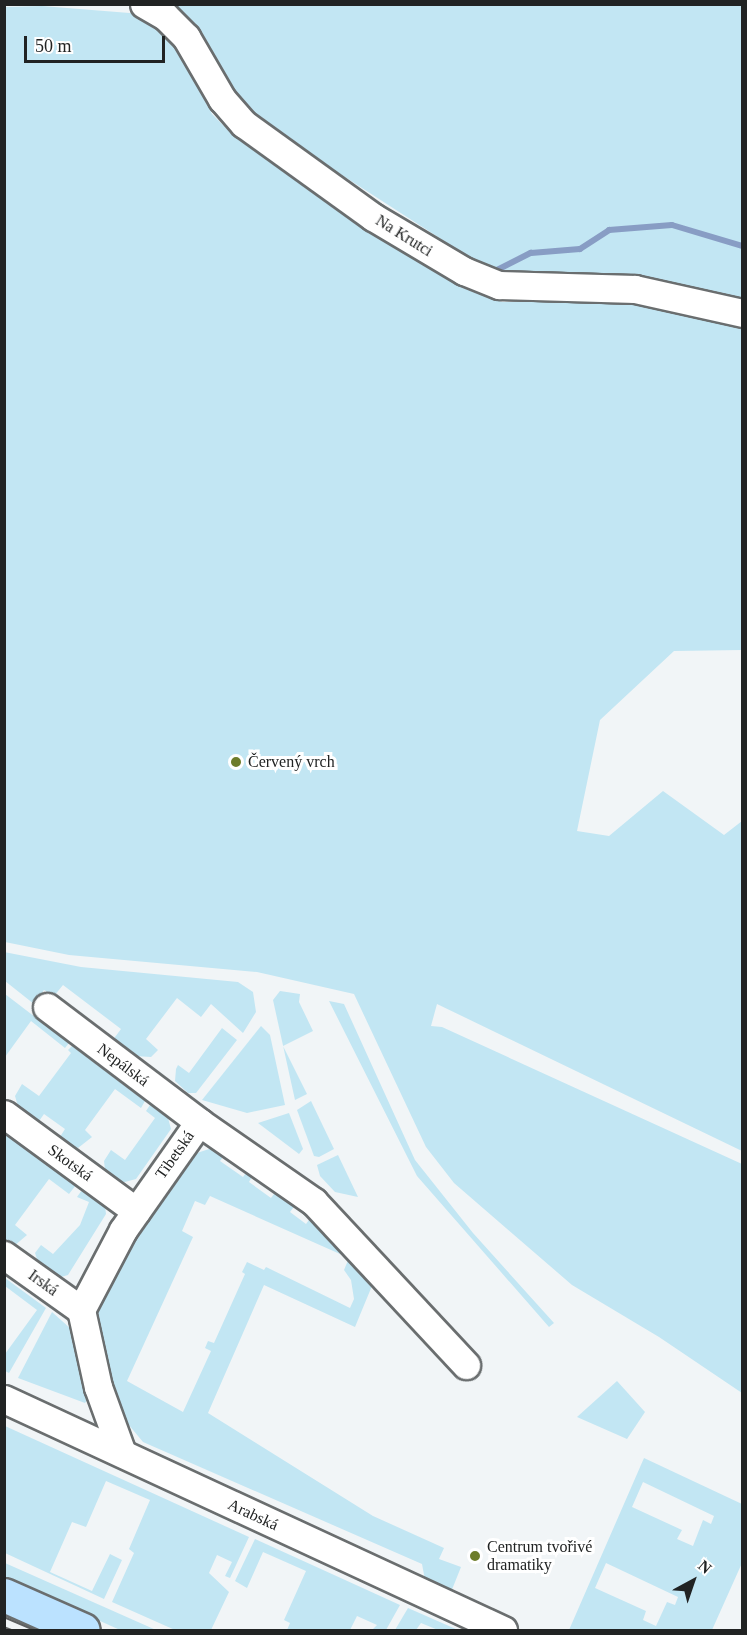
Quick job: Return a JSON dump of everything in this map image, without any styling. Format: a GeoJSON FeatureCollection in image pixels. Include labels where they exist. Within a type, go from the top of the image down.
{"type":"FeatureCollection","features":[{"type":"Feature","properties":{"kind":"main road"},"geometry":{"type":"LineString","coordinates":[[4,1595],[83,1630]]}},
{"type":"Feature","properties":{"kind":"street","name":"Na Krutci"},"geometry":{"type":"LineString","coordinates":[[144,4],[165,16],[186,37],[222,99],[244,124],[372,217],[457,267],[499,285],[635,289],[742,313]]}},
{"type":"Feature","properties":{"kind":"street","name":"Nepálská"},"geometry":{"type":"LineString","coordinates":[[47,1007],[199,1122]]}},
{"type":"Feature","properties":{"kind":"street","name":"Skotská"},"geometry":{"type":"LineString","coordinates":[[4,1114],[136,1211]]}},
{"type":"Feature","properties":{"kind":"street","name":"Tibetská"},"geometry":{"type":"LineString","coordinates":[[81,1310],[99,1268],[199,1122],[328,1214],[466,1365]]}},
{"type":"Feature","properties":{"kind":"street","name":"Irská"},"geometry":{"type":"LineString","coordinates":[[4,1255],[81,1310]]}},
{"type":"Feature","properties":{"kind":"street"},"geometry":{"type":"LineString","coordinates":[[81,1310],[98,1387],[122,1453]]}},
{"type":"Feature","properties":{"kind":"street","name":"Arabská"},"geometry":{"type":"LineString","coordinates":[[4,1399],[502,1630]]}},
{"type":"Feature","properties":{"kind":"shaded area"},"geometry":{"type":"Polygon","coordinates":[[[170,5],[742,5],[742,303],[706,291],[632,278],[500,277],[286,139],[237,101],[170,5]]]}},
{"type":"Feature","properties":{"kind":"shaded area"},"geometry":{"type":"Polygon","coordinates":[[[42,6],[142,14],[177,40],[212,114],[234,136],[465,287],[502,302],[638,302],[742,326],[742,650],[674,651],[600,720],[577,831],[609,836],[663,791],[724,835],[742,821],[742,1151],[437,1004],[431,1026],[442,1027],[742,1164],[742,1393],[659,1337],[572,1285],[454,1183],[426,1147],[354,994],[257,972],[69,955],[5,942],[4,7],[42,6]]]}},
{"type":"Feature","properties":{"kind":"shaded area"},"geometry":{"type":"Polygon","coordinates":[[[4,952],[81,967],[238,982],[253,992],[256,1012],[243,1033],[211,1004],[201,1017],[177,998],[146,1039],[158,1050],[151,1057],[135,1056],[112,1041],[121,1029],[63,985],[54,996],[44,990],[34,1004],[5,981],[4,952]]]}},
{"type":"Feature","properties":{"kind":"shaded area"},"geometry":{"type":"Polygon","coordinates":[[[280,991],[300,994],[299,1002],[313,1031],[283,1046],[273,1000],[280,991]]]}},
{"type":"Feature","properties":{"kind":"shaded area"},"geometry":{"type":"Polygon","coordinates":[[[5,994],[69,1043],[65,1048],[31,1021],[5,1057],[5,994]]]}},
{"type":"Feature","properties":{"kind":"shaded area"},"geometry":{"type":"Polygon","coordinates":[[[329,1001],[344,1004],[415,1160],[473,1233],[554,1323],[549,1327],[417,1176],[329,1001]]]}},
{"type":"Feature","properties":{"kind":"shaded area"},"geometry":{"type":"Polygon","coordinates":[[[261,1026],[270,1035],[285,1105],[247,1113],[202,1100],[261,1026]]]}},
{"type":"Feature","properties":{"kind":"shaded area"},"geometry":{"type":"Polygon","coordinates":[[[222,1028],[237,1040],[196,1093],[188,1093],[175,1081],[178,1065],[189,1073],[222,1028]]]}},
{"type":"Feature","properties":{"kind":"shaded area"},"geometry":{"type":"Polygon","coordinates":[[[72,1046],[145,1101],[141,1108],[115,1089],[85,1130],[92,1137],[78,1148],[58,1140],[65,1129],[44,1114],[37,1124],[19,1110],[15,1096],[22,1084],[39,1096],[71,1053],[68,1050],[72,1046]]]}},
{"type":"Feature","properties":{"kind":"shaded area"},"geometry":{"type":"Polygon","coordinates":[[[283,1046],[307,1094],[295,1100],[283,1046]]]}},
{"type":"Feature","properties":{"kind":"shaded area"},"geometry":{"type":"Polygon","coordinates":[[[311,1101],[334,1149],[319,1157],[314,1156],[297,1110],[311,1101]]]}},
{"type":"Feature","properties":{"kind":"shaded area"},"geometry":{"type":"Polygon","coordinates":[[[150,1105],[168,1118],[171,1129],[136,1179],[121,1183],[105,1170],[104,1161],[111,1150],[125,1160],[155,1118],[146,1111],[150,1105]]]}},
{"type":"Feature","properties":{"kind":"shaded area"},"geometry":{"type":"Polygon","coordinates":[[[289,1113],[303,1149],[299,1154],[258,1123],[289,1113]]]}},
{"type":"Feature","properties":{"kind":"shaded area"},"geometry":{"type":"Polygon","coordinates":[[[4,1133],[76,1185],[69,1194],[49,1179],[15,1225],[27,1235],[14,1246],[5,1242],[4,1133]]]}},
{"type":"Feature","properties":{"kind":"shaded area"},"geometry":{"type":"Polygon","coordinates":[[[215,1147],[225,1154],[220,1161],[243,1177],[248,1170],[254,1173],[249,1182],[271,1198],[277,1190],[296,1204],[290,1212],[306,1224],[311,1217],[374,1281],[355,1327],[264,1285],[208,1413],[373,1516],[444,1548],[439,1559],[461,1567],[451,1592],[425,1580],[422,1564],[143,1442],[119,1413],[106,1388],[96,1315],[106,1275],[188,1156],[215,1147]],[[210,1196],[205,1205],[195,1201],[182,1231],[193,1237],[127,1381],[183,1412],[211,1351],[205,1348],[208,1341],[214,1343],[245,1274],[242,1272],[247,1262],[264,1270],[266,1267],[350,1308],[354,1299],[351,1280],[344,1270],[349,1258],[210,1196]]]}},
{"type":"Feature","properties":{"kind":"shaded area"},"geometry":{"type":"Polygon","coordinates":[[[338,1155],[358,1197],[335,1192],[320,1176],[317,1165],[338,1155]]]}},
{"type":"Feature","properties":{"kind":"shaded area"},"geometry":{"type":"Polygon","coordinates":[[[82,1190],[105,1206],[106,1214],[68,1275],[61,1277],[38,1262],[35,1253],[41,1245],[53,1254],[80,1225],[89,1202],[77,1197],[82,1190]]]}},
{"type":"Feature","properties":{"kind":"shaded area"},"geometry":{"type":"Polygon","coordinates":[[[5,1278],[46,1308],[9,1373],[5,1371],[5,1354],[37,1310],[5,1286],[5,1278]]]}},
{"type":"Feature","properties":{"kind":"shaded area"},"geometry":{"type":"Polygon","coordinates":[[[52,1312],[71,1329],[88,1399],[85,1403],[18,1378],[52,1312]]]}},
{"type":"Feature","properties":{"kind":"shaded area"},"geometry":{"type":"Polygon","coordinates":[[[617,1381],[645,1412],[627,1439],[577,1417],[617,1381]]]}},
{"type":"Feature","properties":{"kind":"shaded area"},"geometry":{"type":"Polygon","coordinates":[[[5,1426],[249,1537],[230,1578],[225,1576],[232,1562],[217,1555],[209,1573],[229,1592],[211,1630],[175,1630],[112,1602],[134,1553],[129,1549],[150,1500],[106,1481],[86,1527],[72,1522],[50,1572],[92,1591],[110,1554],[122,1560],[104,1599],[5,1553],[5,1426]]]}},
{"type":"Feature","properties":{"kind":"shaded area"},"geometry":{"type":"Polygon","coordinates":[[[644,1458],[742,1504],[742,1563],[712,1630],[569,1630],[644,1458]],[[643,1482],[632,1507],[682,1530],[677,1539],[693,1546],[703,1520],[711,1524],[714,1516],[643,1482]],[[606,1563],[595,1588],[646,1611],[643,1620],[656,1626],[667,1602],[675,1605],[678,1597],[606,1563]]]}},
{"type":"Feature","properties":{"kind":"shaded area"},"geometry":{"type":"Polygon","coordinates":[[[255,1539],[400,1605],[386,1630],[372,1630],[377,1625],[357,1616],[350,1630],[287,1630],[290,1623],[284,1620],[306,1571],[263,1552],[247,1588],[235,1581],[255,1539]]]}},
{"type":"Feature","properties":{"kind":"shaded area"},"geometry":{"type":"Polygon","coordinates":[[[5,1563],[156,1630],[120,1630],[5,1578],[5,1563]]]}},
{"type":"Feature","properties":{"kind":"shaded area"},"geometry":{"type":"Polygon","coordinates":[[[408,1608],[458,1630],[438,1630],[421,1623],[416,1630],[395,1630],[408,1608]]]}},
{"type":"Feature","properties":{"kind":"waterway"},"geometry":{"type":"LineString","coordinates":[[497,270],[531,253],[580,249],[609,230],[672,225],[742,246]]}},
{"type":"Feature","properties":{"kind":"tram line"},"geometry":{"type":"LineString","coordinates":[[4,1617],[35,1630]]}},
{"type":"Feature","properties":{"kind":"tram line"},"geometry":{"type":"LineString","coordinates":[[4,1627],[12,1630]]}},
{"type":"Feature","properties":{"kind":"place","name":"Červený vrch"},"geometry":{"type":"Point","coordinates":[236,762]}},
{"type":"Feature","properties":{"kind":"place","name":"Centrum tvořivé dramatiky"},"geometry":{"type":"Point","coordinates":[475,1556]}}]}
